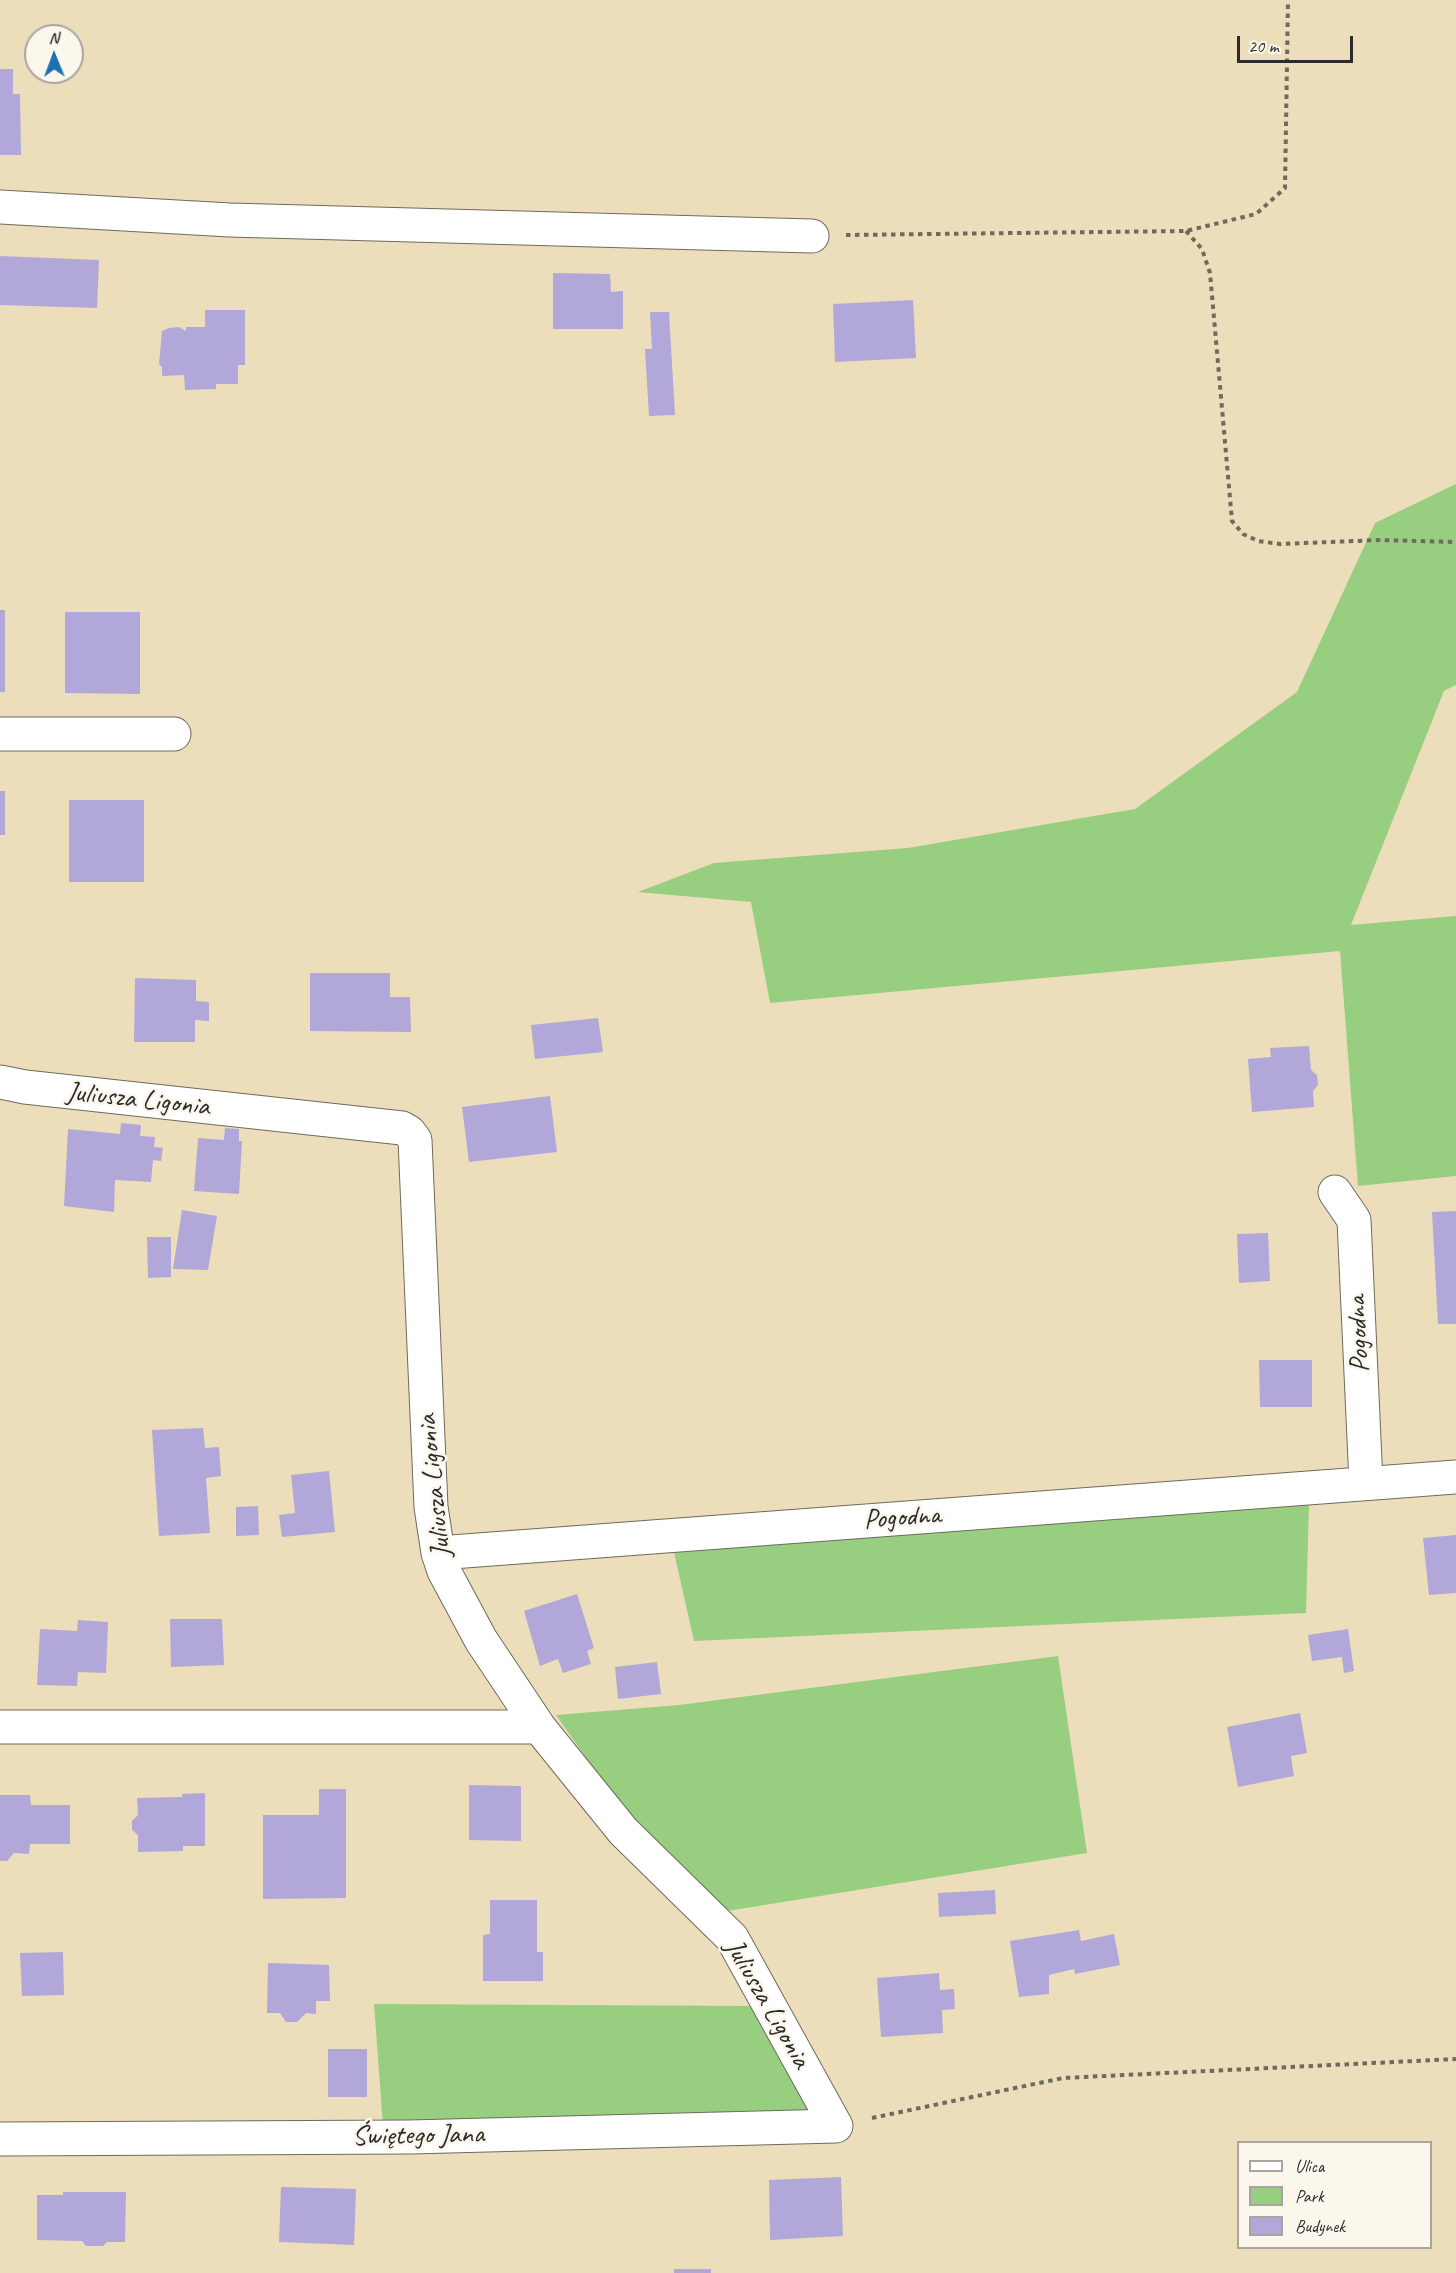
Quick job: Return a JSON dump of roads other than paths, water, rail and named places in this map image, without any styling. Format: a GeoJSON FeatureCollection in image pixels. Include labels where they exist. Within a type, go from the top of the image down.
{"type":"FeatureCollection","features":[{"type":"Feature","properties":{"kind":"street"},"geometry":{"type":"LineString","coordinates":[[0,207],[230,220],[812,236]]}},
{"type":"Feature","properties":{"kind":"street"},"geometry":{"type":"LineString","coordinates":[[0,734],[174,734]]}},
{"type":"Feature","properties":{"kind":"street","name":"Juliusza Ligonia"},"geometry":{"type":"LineString","coordinates":[[0,1082],[26,1088],[402,1128],[409,1132],[415,1140],[431,1507],[438,1553],[444,1571],[481,1640],[539,1727],[623,1831],[732,1938],[836,2126]]}},
{"type":"Feature","properties":{"kind":"street","name":"Pogodna"},"geometry":{"type":"LineString","coordinates":[[1335,1191],[1354,1220],[1366,1483]]}},
{"type":"Feature","properties":{"kind":"street","name":"Pogodna"},"geometry":{"type":"LineString","coordinates":[[438,1553],[1456,1477]]}},
{"type":"Feature","properties":{"kind":"street"},"geometry":{"type":"LineString","coordinates":[[0,1727],[539,1727]]}},
{"type":"Feature","properties":{"kind":"street","name":"Świętego Jana"},"geometry":{"type":"LineString","coordinates":[[0,2139],[410,2137],[836,2126]]}}]}
